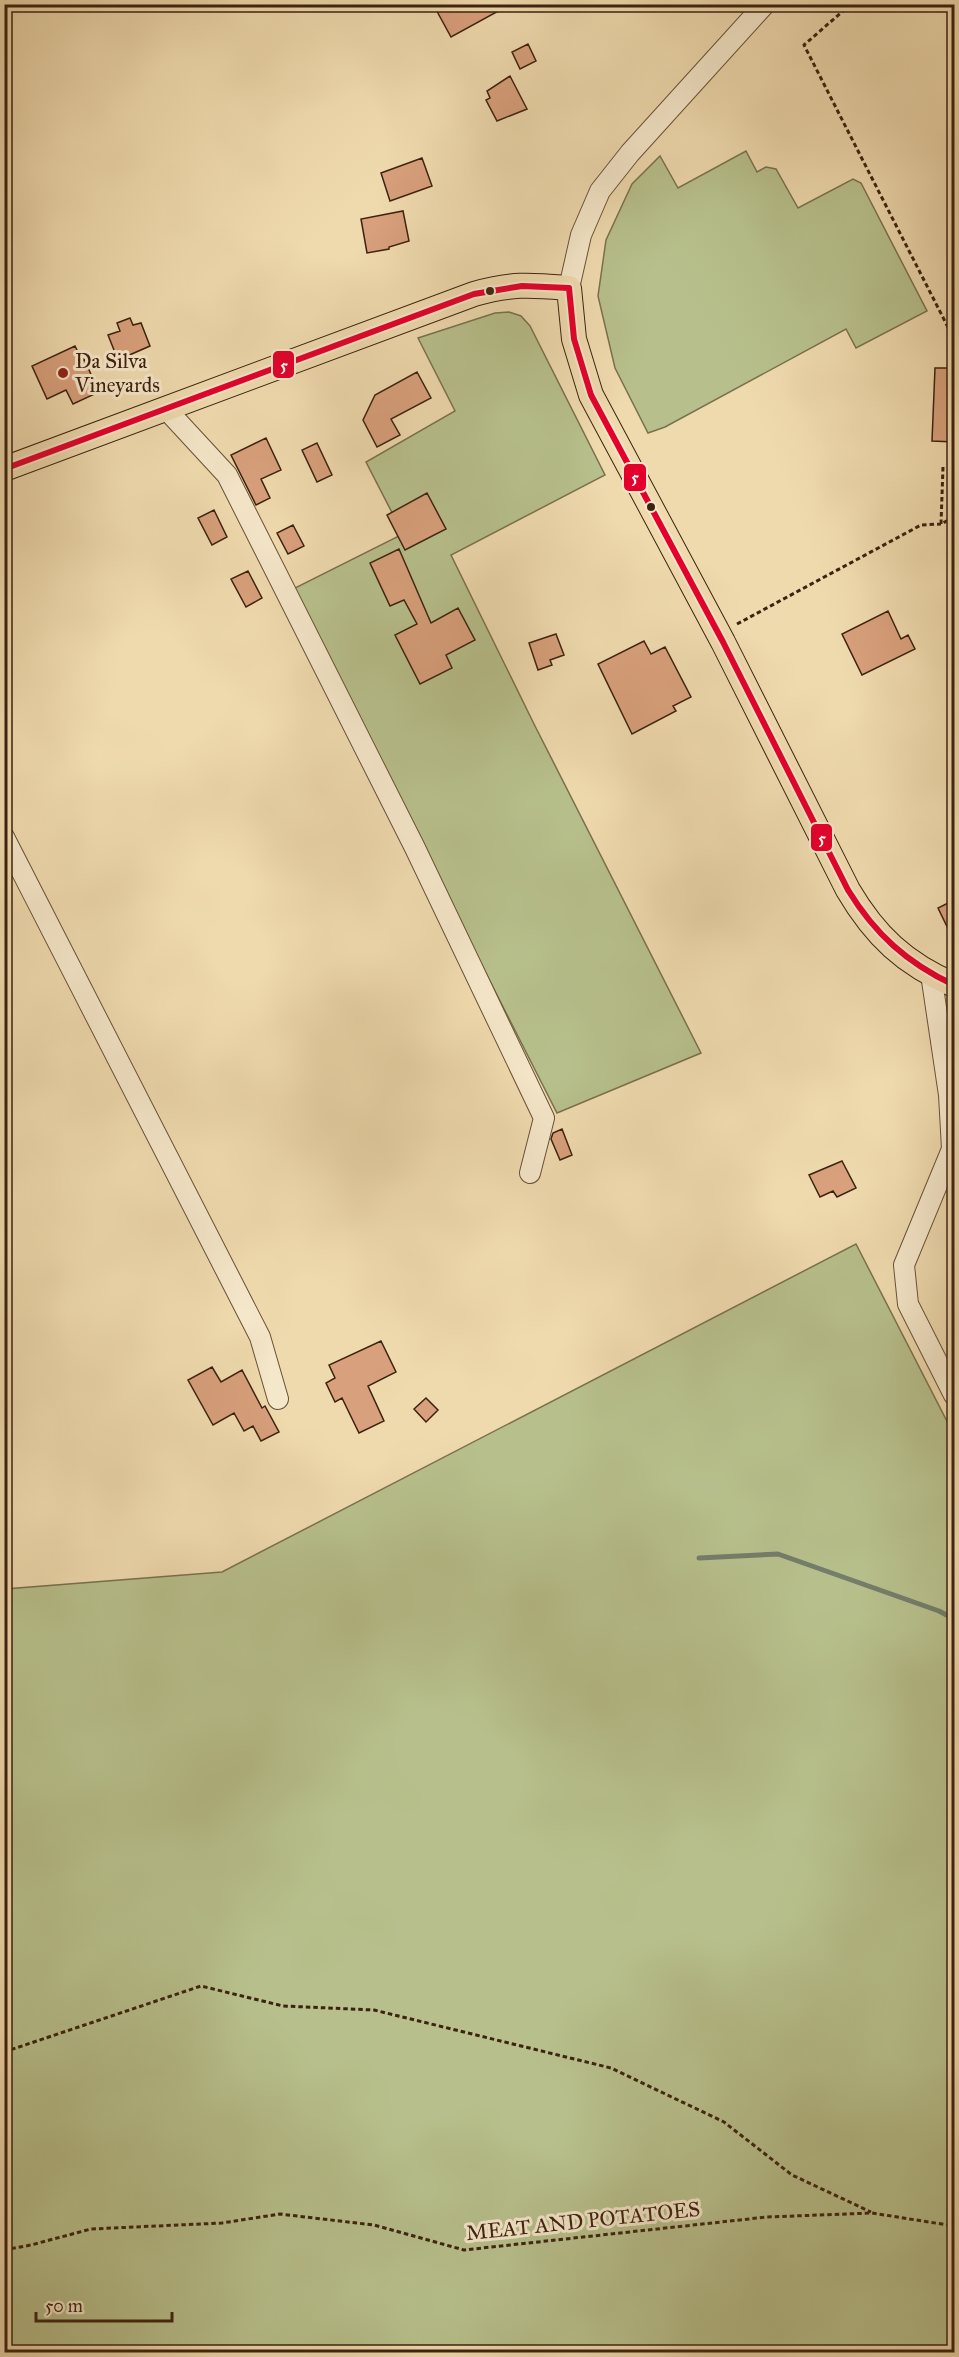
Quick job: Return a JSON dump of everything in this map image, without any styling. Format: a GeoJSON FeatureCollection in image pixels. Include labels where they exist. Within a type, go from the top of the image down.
{"type":"FeatureCollection","features":[{"type":"Feature","properties":{"kind":"main road"},"geometry":{"type":"LineString","coordinates":[[4,469],[474,294],[516,284],[569,288],[574,339],[591,395],[718,634],[859,909],[882,938],[907,960],[954,985]]}},
{"type":"Feature","properties":{"kind":"street"},"geometry":{"type":"LineString","coordinates":[[569,288],[581,235],[600,191],[630,153],[765,4]]}},
{"type":"Feature","properties":{"kind":"street"},"geometry":{"type":"LineString","coordinates":[[166,409],[227,476],[415,848],[544,1118],[530,1173]]}},
{"type":"Feature","properties":{"kind":"street"},"geometry":{"type":"LineString","coordinates":[[4,837],[260,1337],[278,1399]]}},
{"type":"Feature","properties":{"kind":"street"},"geometry":{"type":"LineString","coordinates":[[931,974],[949,1095],[952,1149],[904,1265],[908,1304],[954,1395]]}},
{"type":"Feature","properties":{"kind":"path"},"geometry":{"type":"LineString","coordinates":[[851,4],[804,45],[954,339]]}},
{"type":"Feature","properties":{"kind":"path"},"geometry":{"type":"LineString","coordinates":[[941,524],[943,467]]}},
{"type":"Feature","properties":{"kind":"path"},"geometry":{"type":"LineString","coordinates":[[718,634],[921,525],[941,524],[954,517]]}},
{"type":"Feature","properties":{"kind":"path"},"geometry":{"type":"LineString","coordinates":[[4,2052],[201,1986],[283,2006],[374,2010],[612,2068],[724,2122],[792,2175],[872,2213]]}},
{"type":"Feature","properties":{"kind":"path","name":"MEAT AND POTATOES"},"geometry":{"type":"LineString","coordinates":[[4,2250],[91,2229],[222,2223],[280,2214],[374,2225],[464,2250],[767,2217],[872,2213],[954,2226]]}},
{"type":"Feature","properties":{"kind":"green space"},"geometry":{"type":"Polygon","coordinates":[[[746,151],[757,172],[766,167],[776,169],[798,208],[853,179],[861,183],[927,311],[856,348],[846,329],[665,427],[648,433],[615,368],[598,296],[606,240],[632,184],[660,156],[678,188],[746,151]]]}},
{"type":"Feature","properties":{"kind":"green space"},"geometry":{"type":"Polygon","coordinates":[[[509,312],[521,316],[530,326],[605,475],[451,555],[701,1053],[557,1113],[291,590],[403,534],[366,462],[455,411],[418,338],[495,313],[509,312]]]}},
{"type":"Feature","properties":{"kind":"green space"},"geometry":{"type":"Polygon","coordinates":[[[856,1244],[954,1435],[954,2352],[5,2352],[5,1589],[222,1572],[856,1244]]]}},
{"type":"Feature","properties":{"kind":"building"},"geometry":{"type":"Polygon","coordinates":[[[433,4],[511,4],[451,37],[433,4]]]}},
{"type":"Feature","properties":{"kind":"building"},"geometry":{"type":"Polygon","coordinates":[[[528,44],[536,61],[520,69],[512,52],[528,44]]]}},
{"type":"Feature","properties":{"kind":"building"},"geometry":{"type":"Polygon","coordinates":[[[510,76],[527,109],[497,121],[486,100],[490,98],[487,91],[510,76]]]}},
{"type":"Feature","properties":{"kind":"building"},"geometry":{"type":"Polygon","coordinates":[[[422,158],[432,186],[390,201],[381,173],[422,158]]]}},
{"type":"Feature","properties":{"kind":"building"},"geometry":{"type":"Polygon","coordinates":[[[403,211],[409,241],[389,247],[389,249],[367,253],[361,219],[403,211]]]}},
{"type":"Feature","properties":{"kind":"building"},"geometry":{"type":"Polygon","coordinates":[[[130,318],[133,325],[141,323],[150,346],[118,360],[108,335],[120,331],[117,323],[130,318]]]}},
{"type":"Feature","properties":{"kind":"building","name":"Da Silva Vineyards"},"geometry":{"type":"Polygon","coordinates":[[[75,346],[82,360],[84,359],[99,392],[73,404],[66,390],[47,399],[32,366],[75,346]]]}},
{"type":"Feature","properties":{"kind":"building"},"geometry":{"type":"Polygon","coordinates":[[[935,368],[954,368],[954,442],[932,441],[935,368]]]}},
{"type":"Feature","properties":{"kind":"building"},"geometry":{"type":"Polygon","coordinates":[[[417,372],[431,398],[391,419],[400,435],[377,447],[363,420],[375,395],[417,372]]]}},
{"type":"Feature","properties":{"kind":"building"},"geometry":{"type":"Polygon","coordinates":[[[266,438],[281,470],[261,479],[270,498],[256,505],[231,455],[266,438]]]}},
{"type":"Feature","properties":{"kind":"building"},"geometry":{"type":"Polygon","coordinates":[[[317,443],[332,475],[317,482],[302,450],[317,443]]]}},
{"type":"Feature","properties":{"kind":"building"},"geometry":{"type":"Polygon","coordinates":[[[427,493],[446,529],[405,550],[387,515],[427,493]]]}},
{"type":"Feature","properties":{"kind":"building"},"geometry":{"type":"Polygon","coordinates":[[[214,510],[227,537],[212,545],[198,518],[214,510]]]}},
{"type":"Feature","properties":{"kind":"building"},"geometry":{"type":"Polygon","coordinates":[[[293,525],[304,546],[288,554],[277,533],[293,525]]]}},
{"type":"Feature","properties":{"kind":"building"},"geometry":{"type":"Polygon","coordinates":[[[399,549],[431,623],[458,608],[475,640],[446,655],[452,668],[420,684],[395,635],[417,624],[404,600],[390,606],[370,563],[399,549]]]}},
{"type":"Feature","properties":{"kind":"building"},"geometry":{"type":"Polygon","coordinates":[[[248,571],[262,598],[246,607],[231,579],[248,571]]]}},
{"type":"Feature","properties":{"kind":"building"},"geometry":{"type":"Polygon","coordinates":[[[888,611],[901,639],[908,635],[915,649],[862,675],[842,634],[888,611]]]}},
{"type":"Feature","properties":{"kind":"building"},"geometry":{"type":"Polygon","coordinates":[[[556,634],[564,655],[550,660],[552,665],[538,670],[529,643],[556,634]]]}},
{"type":"Feature","properties":{"kind":"building"},"geometry":{"type":"Polygon","coordinates":[[[644,641],[651,654],[665,647],[691,697],[673,706],[676,711],[632,734],[598,664],[644,641]]]}},
{"type":"Feature","properties":{"kind":"building"},"geometry":{"type":"Polygon","coordinates":[[[954,900],[954,941],[938,908],[954,900]]]}},
{"type":"Feature","properties":{"kind":"building"},"geometry":{"type":"Polygon","coordinates":[[[562,1129],[572,1155],[560,1160],[551,1139],[553,1133],[562,1129]]]}},
{"type":"Feature","properties":{"kind":"building"},"geometry":{"type":"Polygon","coordinates":[[[842,1161],[856,1188],[837,1197],[833,1191],[820,1197],[809,1175],[842,1161]]]}},
{"type":"Feature","properties":{"kind":"building"},"geometry":{"type":"Polygon","coordinates":[[[381,1341],[396,1372],[368,1386],[384,1421],[359,1433],[342,1398],[335,1402],[326,1383],[335,1378],[329,1365],[381,1341]]]}},
{"type":"Feature","properties":{"kind":"building"},"geometry":{"type":"Polygon","coordinates":[[[212,1367],[221,1382],[242,1370],[262,1408],[265,1406],[279,1432],[261,1441],[253,1426],[244,1431],[234,1413],[213,1425],[188,1380],[212,1367]]]}},
{"type":"Feature","properties":{"kind":"building"},"geometry":{"type":"Polygon","coordinates":[[[426,1398],[438,1410],[426,1422],[414,1409],[426,1398]]]}},
{"type":"Feature","properties":{"kind":"waterway"},"geometry":{"type":"LineString","coordinates":[[699,1558],[778,1554],[939,1611],[954,1619]]}},
{"type":"Feature","properties":{"kind":"transit line","name":"5"},"geometry":{"type":"LineString","coordinates":[[4,469],[474,294],[522,286],[569,288]]}},
{"type":"Feature","properties":{"kind":"transit line","name":"5"},"geometry":{"type":"LineString","coordinates":[[569,288],[574,339],[591,395],[723,642],[848,890],[869,920],[894,946],[921,967],[954,985]]}},
{"type":"Feature","properties":{"kind":"place","name":"Da Silva Vineyards"},"geometry":{"type":"Point","coordinates":[63,373]}}]}
